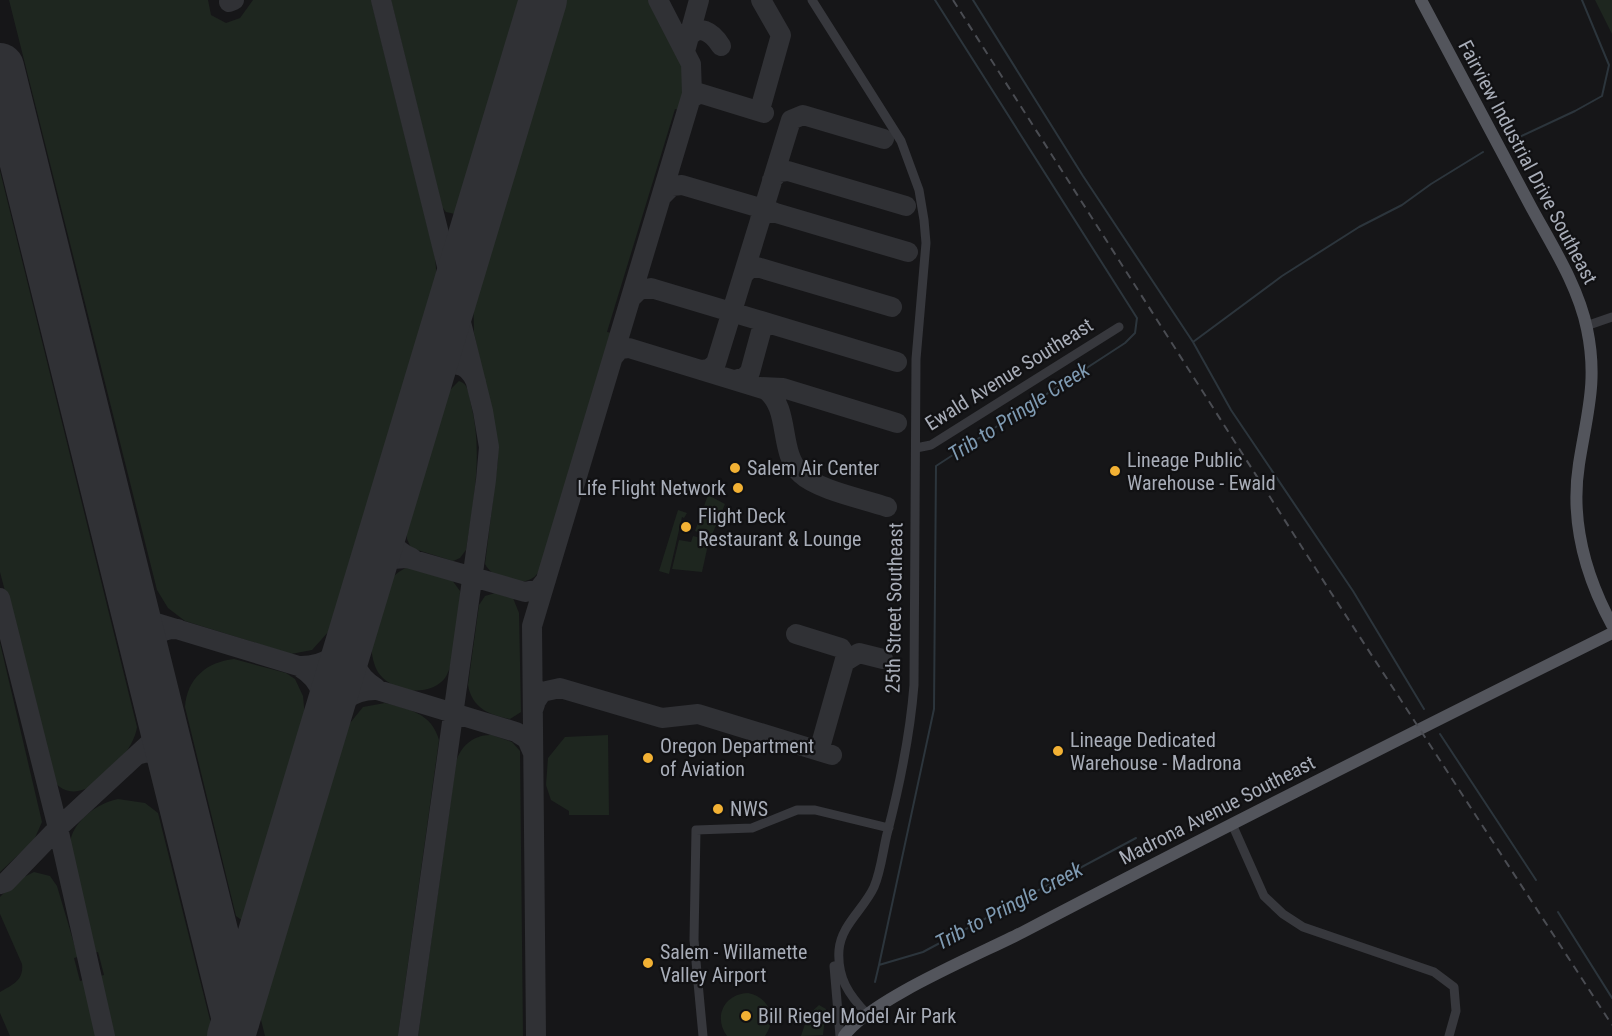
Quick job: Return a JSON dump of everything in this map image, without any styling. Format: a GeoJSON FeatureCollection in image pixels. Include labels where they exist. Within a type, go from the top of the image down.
{"type":"FeatureCollection","features":[{"type":"Feature","properties":{"kind":"main road","name":"Fairview Industrial Drive Southeast"},"geometry":{"type":"LineString","coordinates":[[1421,0],[1566,273],[1586,326],[1592,369],[1592,398],[1579,464],[1577,519],[1587,568],[1612,625]]}},
{"type":"Feature","properties":{"kind":"main road","name":"Madrona Avenue Southeast"},"geometry":{"type":"LineString","coordinates":[[843,1035],[867,1014],[939,974],[1612,633]]}},
{"type":"Feature","properties":{"kind":"street","name":"25th Street Southeast"},"geometry":{"type":"LineString","coordinates":[[813,0],[895,128],[916,180],[926,243],[918,326],[910,728],[874,886],[845,931],[839,950],[839,966],[843,983],[867,1014]]}},
{"type":"Feature","properties":{"kind":"street"},"geometry":{"type":"LineString","coordinates":[[1586,326],[1612,317]]}},
{"type":"Feature","properties":{"kind":"street","name":"Ewald Avenue Southeast"},"geometry":{"type":"LineString","coordinates":[[916,448],[931,445],[1119,327]]}},
{"type":"Feature","properties":{"kind":"street"},"geometry":{"type":"LineString","coordinates":[[703,1036],[694,940],[696,830],[752,828],[797,810],[839,814],[889,828]]}},
{"type":"Feature","properties":{"kind":"street"},"geometry":{"type":"LineString","coordinates":[[1232,824],[1264,896],[1272,906],[1303,927],[1409,962],[1434,972],[1454,987],[1456,1011],[1449,1036]]}},
{"type":"Feature","properties":{"kind":"street"},"geometry":{"type":"LineString","coordinates":[[839,950],[835,956],[834,970],[843,1035]]}},
{"type":"Feature","properties":{"kind":"shaded area"},"geometry":{"type":"Polygon","coordinates":[[[9,0],[208,0],[211,15],[226,23],[240,18],[253,0],[371,0],[435,257],[438,292],[339,620],[312,650],[291,654],[185,621],[168,608],[157,590],[9,0]]]}},
{"type":"Feature","properties":{"kind":"shaded area"},"geometry":{"type":"Polygon","coordinates":[[[391,0],[526,0],[463,208],[455,214],[446,212],[442,207],[391,0]]]}},
{"type":"Feature","properties":{"kind":"shaded area"},"geometry":{"type":"Polygon","coordinates":[[[560,0],[648,0],[684,69],[686,84],[679,110],[675,109],[607,332],[612,333],[540,568],[530,580],[522,582],[496,575],[485,564],[498,459],[498,442],[474,333],[473,289],[560,0]]]}},
{"type":"Feature","properties":{"kind":"shaded area"},"geometry":{"type":"Polygon","coordinates":[[[1595,0],[1612,0],[1612,34],[1595,0]]]}},
{"type":"Feature","properties":{"kind":"shaded area"},"geometry":{"type":"Polygon","coordinates":[[[0,171],[137,727],[134,739],[116,765],[91,786],[78,791],[65,790],[54,781],[0,572],[0,171]]]}},
{"type":"Feature","properties":{"kind":"shaded area"},"geometry":{"type":"Polygon","coordinates":[[[459,381],[467,387],[469,394],[475,422],[477,459],[466,550],[460,558],[453,561],[411,548],[407,539],[405,514],[439,401],[459,381]]]}},
{"type":"Feature","properties":{"kind":"shaded area"},"geometry":{"type":"Polygon","coordinates":[[[708,495],[725,504],[711,537],[695,531],[708,495]]]}},
{"type":"Feature","properties":{"kind":"shaded area"},"geometry":{"type":"Polygon","coordinates":[[[678,510],[687,513],[684,518],[682,517],[669,574],[659,571],[678,510]]]}},
{"type":"Feature","properties":{"kind":"shaded area"},"geometry":{"type":"Polygon","coordinates":[[[693,536],[709,540],[702,572],[672,569],[679,540],[691,542],[693,536]]]}},
{"type":"Feature","properties":{"kind":"shaded area"},"geometry":{"type":"Polygon","coordinates":[[[411,567],[452,580],[460,591],[457,636],[449,671],[437,685],[418,690],[407,690],[387,682],[375,666],[371,649],[373,623],[382,593],[401,570],[411,567]]]}},
{"type":"Feature","properties":{"kind":"shaded area"},"geometry":{"type":"Polygon","coordinates":[[[495,593],[513,598],[519,613],[521,712],[510,719],[489,713],[478,705],[468,685],[479,605],[485,596],[495,593]]]}},
{"type":"Feature","properties":{"kind":"shaded area"},"geometry":{"type":"Polygon","coordinates":[[[0,643],[42,822],[34,840],[0,872],[0,643]]]}},
{"type":"Feature","properties":{"kind":"shaded area"},"geometry":{"type":"Polygon","coordinates":[[[234,659],[286,673],[295,679],[303,696],[306,729],[250,917],[243,921],[236,916],[185,707],[190,688],[200,674],[215,664],[234,659]]]}},
{"type":"Feature","properties":{"kind":"shaded area"},"geometry":{"type":"Polygon","coordinates":[[[385,703],[411,710],[425,718],[436,731],[439,740],[398,1036],[265,1036],[257,1004],[338,738],[363,707],[385,703]]]}},
{"type":"Feature","properties":{"kind":"shaded area"},"geometry":{"type":"Polygon","coordinates":[[[492,735],[512,742],[520,751],[523,1036],[418,1036],[456,762],[461,750],[474,739],[492,735]]]}},
{"type":"Feature","properties":{"kind":"shaded area"},"geometry":{"type":"Polygon","coordinates":[[[608,735],[609,815],[569,815],[569,811],[551,800],[546,785],[548,758],[565,737],[608,735]]]}},
{"type":"Feature","properties":{"kind":"shaded area"},"geometry":{"type":"Polygon","coordinates":[[[118,799],[145,803],[158,813],[214,1036],[115,1036],[100,976],[104,975],[98,952],[94,953],[70,845],[75,829],[86,815],[118,799]]]}},
{"type":"Feature","properties":{"kind":"shaded area"},"geometry":{"type":"Polygon","coordinates":[[[34,872],[50,876],[57,886],[78,957],[74,958],[80,981],[84,980],[98,1036],[10,1036],[0,1013],[0,992],[17,981],[21,974],[22,964],[0,914],[0,897],[16,881],[34,872]]]}},
{"type":"Feature","properties":{"kind":"shaded area","name":"Bill Riegel Model Air Park"},"geometry":{"type":"Polygon","coordinates":[[[748,993],[761,999],[769,1009],[771,1022],[769,1029],[765,1036],[727,1036],[721,1021],[723,1008],[733,997],[748,993]]]}},
{"type":"Feature","properties":{"kind":"shaded area"},"geometry":{"type":"Polygon","coordinates":[[[819,1005],[826,1009],[823,1035],[801,1036],[808,1015],[819,1005]]]}},
{"type":"Feature","properties":{"kind":"waterway","name":"Trib to Pringle Creek"},"geometry":{"type":"LineString","coordinates":[[879,965],[934,709],[936,466],[1125,343],[1135,333],[1137,318],[935,0]]}},
{"type":"Feature","properties":{"kind":"waterway","name":"Trib to Pringle Creek"},"geometry":{"type":"LineString","coordinates":[[973,0],[1083,176],[1193,342],[1231,410],[1353,591],[1424,709]]}},
{"type":"Feature","properties":{"kind":"waterway","name":"Trib to Pringle Creek"},"geometry":{"type":"LineString","coordinates":[[1513,140],[1602,96],[1609,65],[1582,0]]}},
{"type":"Feature","properties":{"kind":"waterway","name":"Trib to Pringle Creek"},"geometry":{"type":"LineString","coordinates":[[1193,342],[1282,276],[1359,227],[1402,205],[1483,152]]}},
{"type":"Feature","properties":{"kind":"waterway","name":"Trib to Pringle Creek"},"geometry":{"type":"LineString","coordinates":[[1440,734],[1536,880]]}},
{"type":"Feature","properties":{"kind":"waterway","name":"Trib to Pringle Creek"},"geometry":{"type":"LineString","coordinates":[[875,982],[879,965],[923,952],[1136,838]]}},
{"type":"Feature","properties":{"kind":"waterway","name":"Trib to Pringle Creek"},"geometry":{"type":"LineString","coordinates":[[1558,912],[1612,998]]}},
{"type":"Feature","properties":{"kind":"taxiway"},"geometry":{"type":"LineString","coordinates":[[229,2],[234,0]]}},
{"type":"Feature","properties":{"kind":"taxiway"},"geometry":{"type":"LineString","coordinates":[[381,0],[483,411],[489,447],[408,1036]]}},
{"type":"Feature","properties":{"kind":"taxiway"},"geometry":{"type":"LineString","coordinates":[[536,1036],[532,626],[692,94],[691,64],[658,0]]}},
{"type":"Feature","properties":{"kind":"taxiway"},"geometry":{"type":"LineString","coordinates":[[685,51],[699,0]]}},
{"type":"Feature","properties":{"kind":"taxiway"},"geometry":{"type":"LineString","coordinates":[[753,109],[761,106],[781,35],[761,0]]}},
{"type":"Feature","properties":{"kind":"taxiway"},"geometry":{"type":"LineString","coordinates":[[687,40],[691,34],[700,30],[710,33],[721,46]]}},
{"type":"Feature","properties":{"kind":"taxiway"},"geometry":{"type":"LineString","coordinates":[[691,99],[699,93],[764,113]]}},
{"type":"Feature","properties":{"kind":"taxiway"},"geometry":{"type":"LineString","coordinates":[[0,102],[12,115]]}},
{"type":"Feature","properties":{"kind":"taxiway"},"geometry":{"type":"LineString","coordinates":[[702,370],[709,369],[716,363],[791,120],[803,115],[884,139]]}},
{"type":"Feature","properties":{"kind":"taxiway"},"geometry":{"type":"LineString","coordinates":[[772,180],[779,172],[788,171],[906,206]]}},
{"type":"Feature","properties":{"kind":"taxiway"},"geometry":{"type":"LineString","coordinates":[[662,196],[672,186],[682,185],[774,212]]}},
{"type":"Feature","properties":{"kind":"taxiway"},"geometry":{"type":"LineString","coordinates":[[760,219],[766,213],[776,213],[908,252]]}},
{"type":"Feature","properties":{"kind":"taxiway"},"geometry":{"type":"LineString","coordinates":[[743,275],[749,269],[757,267],[892,307]]}},
{"type":"Feature","properties":{"kind":"taxiway"},"geometry":{"type":"LineString","coordinates":[[631,298],[639,290],[651,288],[758,320],[762,328],[750,372],[745,377],[735,380]]}},
{"type":"Feature","properties":{"kind":"taxiway"},"geometry":{"type":"LineString","coordinates":[[758,320],[897,362]]}},
{"type":"Feature","properties":{"kind":"taxiway"},"geometry":{"type":"LineString","coordinates":[[614,356],[620,349],[629,348],[766,390],[774,398],[779,408],[789,454],[801,474],[818,485],[887,507]]}},
{"type":"Feature","properties":{"kind":"taxiway"},"geometry":{"type":"LineString","coordinates":[[427,386],[438,372],[451,365],[465,367],[476,382]]}},
{"type":"Feature","properties":{"kind":"taxiway"},"geometry":{"type":"LineString","coordinates":[[760,387],[783,388],[897,423]]}},
{"type":"Feature","properties":{"kind":"taxiway"},"geometry":{"type":"LineString","coordinates":[[389,511],[391,539],[398,549],[412,558]]}},
{"type":"Feature","properties":{"kind":"taxiway"},"geometry":{"type":"LineString","coordinates":[[367,583],[382,563],[392,559],[407,558],[525,592],[539,589],[546,580]]}},
{"type":"Feature","properties":{"kind":"taxiway"},"geometry":{"type":"LineString","coordinates":[[131,595],[136,608],[150,621],[516,732],[527,739],[533,753]]}},
{"type":"Feature","properties":{"kind":"taxiway"},"geometry":{"type":"LineString","coordinates":[[0,598],[58,828],[105,1036]]}},
{"type":"Feature","properties":{"kind":"taxiway"},"geometry":{"type":"LineString","coordinates":[[355,625],[354,652],[357,668],[376,688]]}},
{"type":"Feature","properties":{"kind":"taxiway"},"geometry":{"type":"LineString","coordinates":[[147,661],[149,647],[155,637],[164,631],[178,629]]}},
{"type":"Feature","properties":{"kind":"taxiway"},"geometry":{"type":"LineString","coordinates":[[301,666],[318,664],[332,657],[344,645],[352,630]]}},
{"type":"Feature","properties":{"kind":"taxiway"},"geometry":{"type":"LineString","coordinates":[[796,634],[841,648],[846,656],[819,751]]}},
{"type":"Feature","properties":{"kind":"taxiway"},"geometry":{"type":"LineString","coordinates":[[846,661],[859,653],[883,659]]}},
{"type":"Feature","properties":{"kind":"taxiway"},"geometry":{"type":"LineString","coordinates":[[301,668],[314,679],[321,693],[325,725]]}},
{"type":"Feature","properties":{"kind":"taxiway"},"geometry":{"type":"LineString","coordinates":[[533,710],[542,692],[560,688],[662,718],[698,714],[832,755]]}},
{"type":"Feature","properties":{"kind":"taxiway"},"geometry":{"type":"LineString","coordinates":[[325,725],[345,700],[358,693],[375,690]]}},
{"type":"Feature","properties":{"kind":"taxiway"},"geometry":{"type":"LineString","coordinates":[[0,884],[6,882],[58,828],[153,740],[159,727],[160,714]]}},
{"type":"Feature","properties":{"kind":"taxiway"},"geometry":{"type":"LineString","coordinates":[[137,755],[147,752],[166,758],[175,775]]}},
{"type":"Feature","properties":{"kind":"runway"},"geometry":{"type":"LineString","coordinates":[[231,1036],[543,0]]}},
{"type":"Feature","properties":{"kind":"runway"},"geometry":{"type":"LineString","coordinates":[[0,67],[236,1020]]}},
{"type":"Feature","properties":{"kind":"railway"},"geometry":{"type":"LineString","coordinates":[[953,0],[1328,588],[1612,1025]]}},
{"type":"Feature","properties":{"kind":"place","name":"Salem Air Center"},"geometry":{"type":"Point","coordinates":[735,468]}},
{"type":"Feature","properties":{"kind":"place","name":"Lineage Public Warehouse - Ewald"},"geometry":{"type":"Point","coordinates":[1115,471]}},
{"type":"Feature","properties":{"kind":"place","name":"Life Flight Network"},"geometry":{"type":"Point","coordinates":[738,488]}},
{"type":"Feature","properties":{"kind":"place","name":"Flight Deck Restaurant & Lounge"},"geometry":{"type":"Point","coordinates":[686,527]}},
{"type":"Feature","properties":{"kind":"place","name":"Lineage Dedicated Warehouse - Madrona"},"geometry":{"type":"Point","coordinates":[1058,751]}},
{"type":"Feature","properties":{"kind":"place","name":"Oregon Department of Aviation"},"geometry":{"type":"Point","coordinates":[648,758]}},
{"type":"Feature","properties":{"kind":"place","name":"NWS"},"geometry":{"type":"Point","coordinates":[718,809]}},
{"type":"Feature","properties":{"kind":"place","name":"Salem - Willamette Valley Airport"},"geometry":{"type":"Point","coordinates":[648,963]}},
{"type":"Feature","properties":{"kind":"place","name":"Bill Riegel Model Air Park"},"geometry":{"type":"Point","coordinates":[746,1016]}}]}
